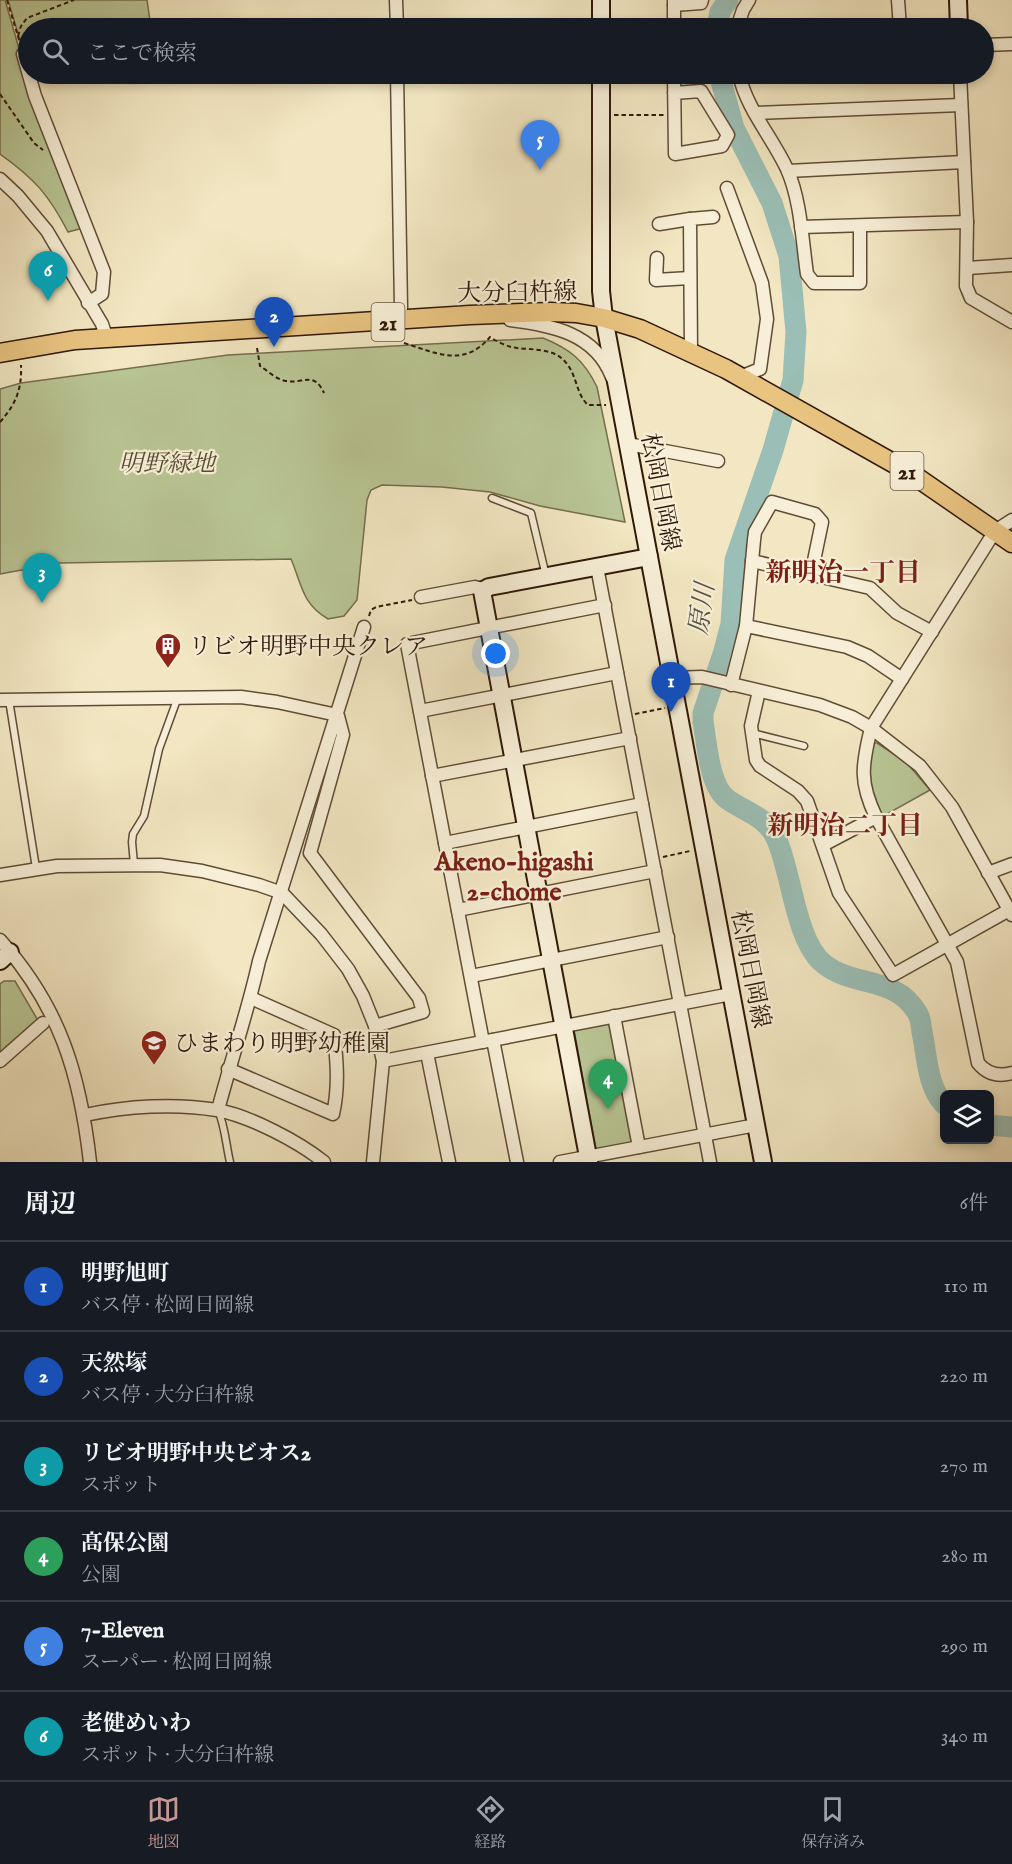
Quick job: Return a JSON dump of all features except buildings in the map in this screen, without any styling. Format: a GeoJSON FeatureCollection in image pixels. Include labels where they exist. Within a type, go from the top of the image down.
{"type":"FeatureCollection","features":[{"type":"Feature","properties":{"kind":"main road"},"geometry":{"type":"LineString","coordinates":[[601,0],[601,18]]}},
{"type":"Feature","properties":{"kind":"main road"},"geometry":{"type":"LineString","coordinates":[[958,0],[959,18]]}},
{"type":"Feature","properties":{"kind":"main road","name":"松岡日岡線"},"geometry":{"type":"LineString","coordinates":[[601,84],[601,291],[613,400],[627,444],[763,1162]]}},
{"type":"Feature","properties":{"kind":"main road","name":"大分臼杵線"},"geometry":{"type":"LineString","coordinates":[[0,353],[75,340],[470,315],[560,313],[604,318],[640,329],[740,377],[909,472],[1012,543]]}},
{"type":"Feature","properties":{"kind":"main road"},"geometry":{"type":"LineString","coordinates":[[588,1159],[482,594],[484,589],[649,557]]}},
{"type":"Feature","properties":{"kind":"street"},"geometry":{"type":"LineString","coordinates":[[396,0],[397,18]]}},
{"type":"Feature","properties":{"kind":"street"},"geometry":{"type":"LineString","coordinates":[[674,18],[674,2],[701,3],[702,0]]}},
{"type":"Feature","properties":{"kind":"street"},"geometry":{"type":"LineString","coordinates":[[740,18],[749,0]]}},
{"type":"Feature","properties":{"kind":"street"},"geometry":{"type":"LineString","coordinates":[[898,0],[899,18]]}},
{"type":"Feature","properties":{"kind":"street"},"geometry":{"type":"LineString","coordinates":[[994,45],[1012,44]]}},
{"type":"Feature","properties":{"kind":"street"},"geometry":{"type":"LineString","coordinates":[[31,84],[104,272],[102,294],[88,303]]}},
{"type":"Feature","properties":{"kind":"street"},"geometry":{"type":"LineString","coordinates":[[394,321],[401,308],[397,84]]}},
{"type":"Feature","properties":{"kind":"street"},"geometry":{"type":"LineString","coordinates":[[674,84],[674,93],[675,154],[722,146],[728,135],[701,91],[674,93]]}},
{"type":"Feature","properties":{"kind":"street"},"geometry":{"type":"LineString","coordinates":[[742,84],[744,93],[788,171],[797,202],[807,274],[814,284],[860,283],[860,225]]}},
{"type":"Feature","properties":{"kind":"street"},"geometry":{"type":"LineString","coordinates":[[960,84],[967,222],[966,286],[971,297],[1012,322]]}},
{"type":"Feature","properties":{"kind":"street"},"geometry":{"type":"LineString","coordinates":[[755,112],[961,105]]}},
{"type":"Feature","properties":{"kind":"street"},"geometry":{"type":"LineString","coordinates":[[788,171],[964,162]]}},
{"type":"Feature","properties":{"kind":"street"},"geometry":{"type":"LineString","coordinates":[[1,182],[18,196],[47,231],[102,324],[107,339]]}},
{"type":"Feature","properties":{"kind":"street"},"geometry":{"type":"LineString","coordinates":[[727,188],[762,283],[767,319],[760,369],[740,377]]}},
{"type":"Feature","properties":{"kind":"street"},"geometry":{"type":"LineString","coordinates":[[659,224],[713,217]]}},
{"type":"Feature","properties":{"kind":"street"},"geometry":{"type":"LineString","coordinates":[[690,219],[691,353]]}},
{"type":"Feature","properties":{"kind":"street"},"geometry":{"type":"LineString","coordinates":[[801,227],[967,222]]}},
{"type":"Feature","properties":{"kind":"street"},"geometry":{"type":"LineString","coordinates":[[657,258],[656,280],[690,278]]}},
{"type":"Feature","properties":{"kind":"street"},"geometry":{"type":"LineString","coordinates":[[968,268],[1012,265]]}},
{"type":"Feature","properties":{"kind":"street"},"geometry":{"type":"LineString","coordinates":[[470,315],[546,325],[560,328],[573,335],[600,358],[610,373],[613,400]]}},
{"type":"Feature","properties":{"kind":"street"},"geometry":{"type":"LineString","coordinates":[[627,444],[718,460]]}},
{"type":"Feature","properties":{"kind":"street"},"geometry":{"type":"LineString","coordinates":[[730,685],[746,626],[755,532],[772,502],[815,514],[822,522],[811,575]]}},
{"type":"Feature","properties":{"kind":"street"},"geometry":{"type":"LineString","coordinates":[[1012,520],[995,531],[871,728],[863,760],[862,776],[868,802],[876,818],[957,962],[978,1063],[990,1073],[1001,1075],[1012,1073]]}},
{"type":"Feature","properties":{"kind":"street"},"geometry":{"type":"LineString","coordinates":[[752,561],[870,588],[897,613],[932,632]]}},
{"type":"Feature","properties":{"kind":"street"},"geometry":{"type":"LineString","coordinates":[[597,567],[710,1162]]}},
{"type":"Feature","properties":{"kind":"street"},"geometry":{"type":"LineString","coordinates":[[421,597],[475,587],[484,589]]}},
{"type":"Feature","properties":{"kind":"street"},"geometry":{"type":"LineString","coordinates":[[517,1162],[471,976],[407,644],[605,605]]}},
{"type":"Feature","properties":{"kind":"street"},"geometry":{"type":"LineString","coordinates":[[746,626],[847,647],[868,656],[902,679]]}},
{"type":"Feature","properties":{"kind":"street"},"geometry":{"type":"LineString","coordinates":[[218,1110],[228,1069],[251,998],[259,961],[364,627]]}},
{"type":"Feature","properties":{"kind":"street"},"geometry":{"type":"LineString","coordinates":[[420,711],[618,673]]}},
{"type":"Feature","properties":{"kind":"street"},"geometry":{"type":"LineString","coordinates":[[671,678],[702,677],[820,705],[852,717],[871,728],[920,766],[952,807],[1010,913],[893,975],[839,893],[810,806],[804,797],[757,762],[751,726],[759,691]]}},
{"type":"Feature","properties":{"kind":"street"},"geometry":{"type":"LineString","coordinates":[[4,700],[241,697],[337,715]]}},
{"type":"Feature","properties":{"kind":"street"},"geometry":{"type":"LineString","coordinates":[[337,715],[343,735],[310,853],[419,998],[423,1012],[375,1026]]}},
{"type":"Feature","properties":{"kind":"street"},"geometry":{"type":"LineString","coordinates":[[432,776],[630,738]]}},
{"type":"Feature","properties":{"kind":"street"},"geometry":{"type":"LineString","coordinates":[[445,843],[642,804]]}},
{"type":"Feature","properties":{"kind":"street"},"geometry":{"type":"LineString","coordinates":[[823,845],[876,818]]}},
{"type":"Feature","properties":{"kind":"street"},"geometry":{"type":"LineString","coordinates":[[988,873],[1012,864]]}},
{"type":"Feature","properties":{"kind":"street"},"geometry":{"type":"LineString","coordinates":[[0,875],[36,868],[75,865],[160,865],[202,871],[282,893],[334,949],[358,986],[375,1026],[383,1061],[373,1162]]}},
{"type":"Feature","properties":{"kind":"street"},"geometry":{"type":"LineString","coordinates":[[458,910],[538,894],[654,865]]}},
{"type":"Feature","properties":{"kind":"street"},"geometry":{"type":"LineString","coordinates":[[471,976],[668,938]]}},
{"type":"Feature","properties":{"kind":"street"},"geometry":{"type":"LineString","coordinates":[[3,951],[37,989],[59,1029],[72,1063],[85,1115],[90,1162]]}},
{"type":"Feature","properties":{"kind":"street"},"geometry":{"type":"LineString","coordinates":[[383,1061],[731,994]]}},
{"type":"Feature","properties":{"kind":"street"},"geometry":{"type":"LineString","coordinates":[[228,1069],[333,1113],[337,1097],[338,1068],[334,1035],[251,998]]}},
{"type":"Feature","properties":{"kind":"street"},"geometry":{"type":"LineString","coordinates":[[614,1016],[636,1148],[635,1162]]}},
{"type":"Feature","properties":{"kind":"street"},"geometry":{"type":"LineString","coordinates":[[0,1061],[43,1023]]}},
{"type":"Feature","properties":{"kind":"street"},"geometry":{"type":"LineString","coordinates":[[427,1053],[448,1162]]}},
{"type":"Feature","properties":{"kind":"street"},"geometry":{"type":"LineString","coordinates":[[85,1115],[148,1107],[218,1110],[287,1137],[324,1162]]}},
{"type":"Feature","properties":{"kind":"street"},"geometry":{"type":"LineString","coordinates":[[560,1162],[588,1159],[756,1125]]}},
{"type":"Feature","properties":{"kind":"lane"},"geometry":{"type":"LineString","coordinates":[[492,498],[531,513],[546,576]]}},
{"type":"Feature","properties":{"kind":"lane"},"geometry":{"type":"LineString","coordinates":[[134,864],[133,834],[144,816],[159,749],[178,697]]}},
{"type":"Feature","properties":{"kind":"lane"},"geometry":{"type":"LineString","coordinates":[[4,700],[36,868]]}},
{"type":"Feature","properties":{"kind":"lane"},"geometry":{"type":"LineString","coordinates":[[751,733],[804,746]]}},
{"type":"Feature","properties":{"kind":"lane"},"geometry":{"type":"LineString","coordinates":[[218,1110],[223,1120],[225,1146],[230,1162]]}},
{"type":"Feature","properties":{"kind":"path"},"geometry":{"type":"LineString","coordinates":[[7,0],[18,36]]}},
{"type":"Feature","properties":{"kind":"path"},"geometry":{"type":"LineString","coordinates":[[27,18],[74,0]]}},
{"type":"Feature","properties":{"kind":"path"},"geometry":{"type":"LineString","coordinates":[[0,94],[34,144],[41,150],[56,149]]}},
{"type":"Feature","properties":{"kind":"path"},"geometry":{"type":"LineString","coordinates":[[614,115],[654,115]]}},
{"type":"Feature","properties":{"kind":"path"},"geometry":{"type":"LineString","coordinates":[[404,343],[446,356],[464,356],[474,352],[490,338],[509,347],[549,352],[560,356],[568,364],[583,400],[588,405],[613,400]]}},
{"type":"Feature","properties":{"kind":"path"},"geometry":{"type":"LineString","coordinates":[[257,348],[261,366],[285,381],[308,379],[317,382],[324,393]]}},
{"type":"Feature","properties":{"kind":"path"},"geometry":{"type":"LineString","coordinates":[[0,422],[19,394],[21,365]]}},
{"type":"Feature","properties":{"kind":"path"},"geometry":{"type":"LineString","coordinates":[[364,627],[371,610],[376,607],[421,597]]}},
{"type":"Feature","properties":{"kind":"path"},"geometry":{"type":"LineString","coordinates":[[626,716],[668,708]]}},
{"type":"Feature","properties":{"kind":"path"},"geometry":{"type":"LineString","coordinates":[[654,865],[695,850]]}},
{"type":"Feature","properties":{"kind":"green space"},"geometry":{"type":"Polygon","coordinates":[[[0,0],[5,0],[18,45],[18,84],[29,84],[83,228],[68,232],[40,188],[0,154],[0,0]]]}},
{"type":"Feature","properties":{"kind":"green space"},"geometry":{"type":"Polygon","coordinates":[[[8,0],[147,0],[150,18],[18,18],[18,34],[8,0]]]}},
{"type":"Feature","properties":{"kind":"green space","name":"明野緑地"},"geometry":{"type":"Polygon","coordinates":[[[543,338],[561,346],[575,356],[597,387],[625,522],[540,506],[490,492],[442,487],[382,485],[371,490],[367,500],[357,600],[344,616],[328,619],[319,613],[308,600],[291,559],[60,563],[0,574],[0,389],[21,383],[228,355],[543,338]]]}},
{"type":"Feature","properties":{"kind":"green space"},"geometry":{"type":"Polygon","coordinates":[[[872,743],[877,743],[906,762],[930,790],[880,818],[869,781],[872,743]]]}},
{"type":"Feature","properties":{"kind":"green space"},"geometry":{"type":"Polygon","coordinates":[[[4,981],[15,981],[40,1024],[0,1058],[0,984],[4,981]]]}},
{"type":"Feature","properties":{"kind":"green space"},"geometry":{"type":"Polygon","coordinates":[[[608,1023],[612,1028],[633,1138],[631,1143],[596,1150],[574,1030],[608,1023]]]}},
{"type":"Feature","properties":{"kind":"waterway","name":"原川"},"geometry":{"type":"LineString","coordinates":[[719,18],[728,0]]}},
{"type":"Feature","properties":{"kind":"waterway","name":"原川"},"geometry":{"type":"LineString","coordinates":[[722,84],[734,128],[772,203],[789,256],[796,332],[793,380],[773,450],[735,560],[731,624],[703,713],[710,763],[721,793],[761,819],[776,838],[800,923],[814,953],[824,964],[836,971],[898,993],[918,1014],[931,1079],[940,1099]]}},
{"type":"Feature","properties":{"kind":"waterway","name":"原川"},"geometry":{"type":"LineString","coordinates":[[994,1125],[1012,1127]]}},
{"type":"Feature","properties":{"kind":"place","name":"7-Eleven"},"geometry":{"type":"Point","coordinates":[540,170]}},
{"type":"Feature","properties":{"kind":"place","name":"老健めいわ"},"geometry":{"type":"Point","coordinates":[48,301]}},
{"type":"Feature","properties":{"kind":"place","name":"天然塚"},"geometry":{"type":"Point","coordinates":[274,347]}},
{"type":"Feature","properties":{"kind":"place","name":"リビオ明野中央ビオス2"},"geometry":{"type":"Point","coordinates":[42,603]}},
{"type":"Feature","properties":{"kind":"place","name":"リビオ明野中央クレア"},"geometry":{"type":"Point","coordinates":[168,669]}},
{"type":"Feature","properties":{"kind":"place","name":"明野旭町"},"geometry":{"type":"Point","coordinates":[671,712]}},
{"type":"Feature","properties":{"kind":"place","name":"ひまわり明野幼稚園"},"geometry":{"type":"Point","coordinates":[154,1066]}},
{"type":"Feature","properties":{"kind":"place","name":"髙保公園"},"geometry":{"type":"Point","coordinates":[608,1109]}},
{"type":"Feature","properties":{"kind":"district","name":"新明治一丁目"},"geometry":{"type":"Point","coordinates":[843,572]}},
{"type":"Feature","properties":{"kind":"district","name":"新明治二丁目"},"geometry":{"type":"Point","coordinates":[845,825]}},
{"type":"Feature","properties":{"kind":"district","name":"Akeno-higashi 2-chome"},"geometry":{"type":"Point","coordinates":[514,876]}}]}
